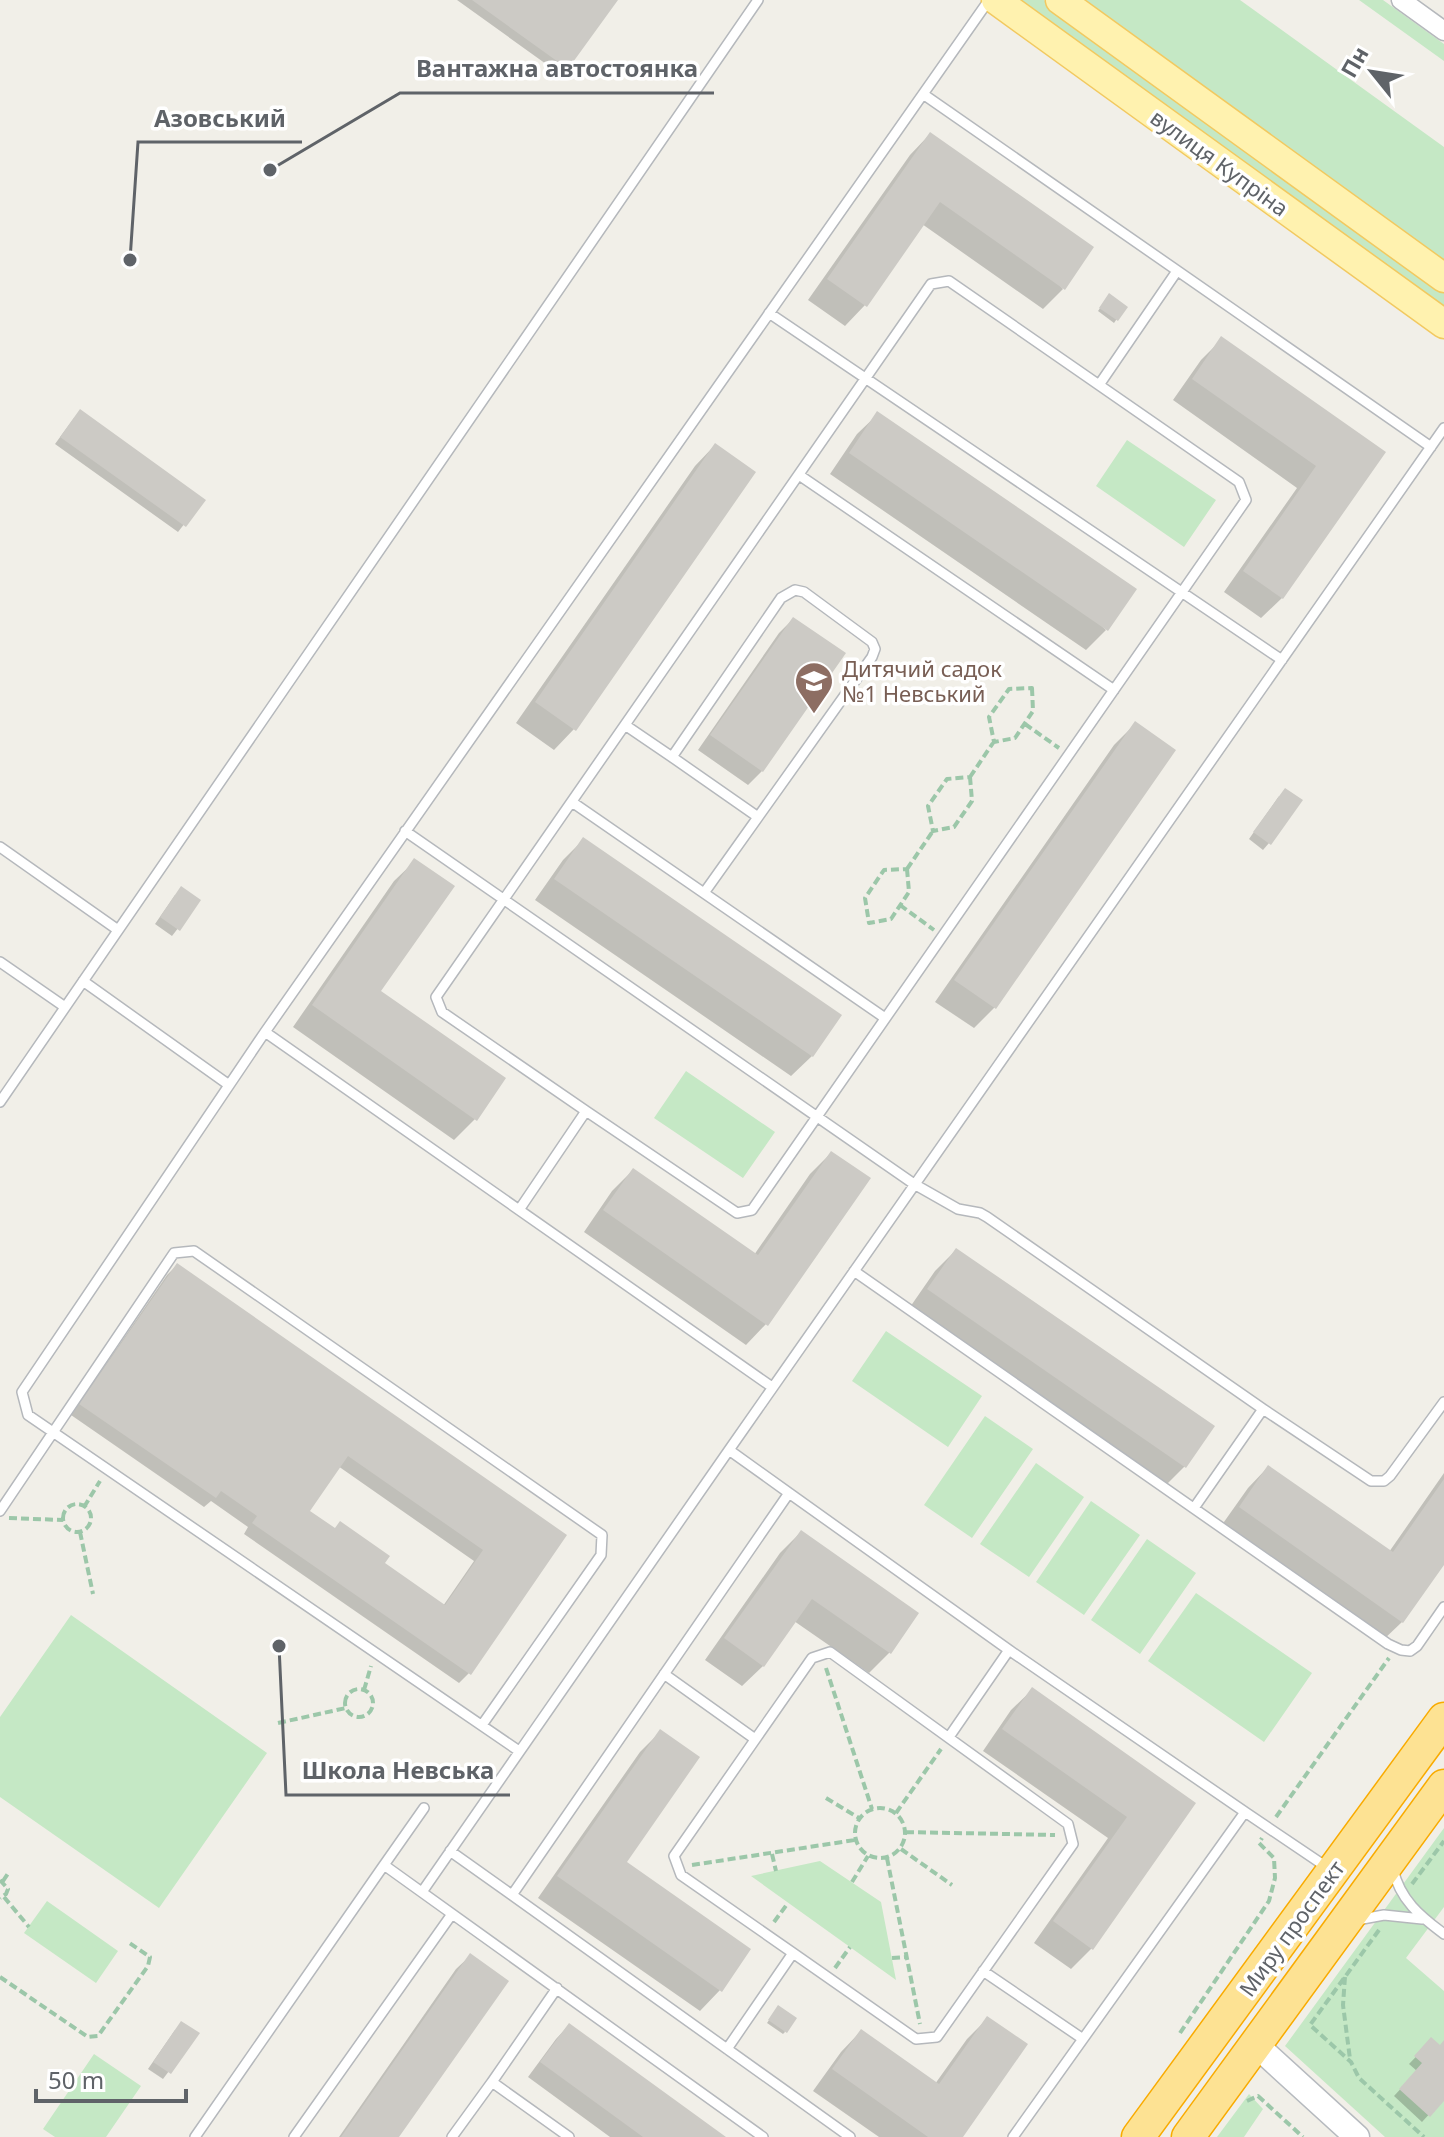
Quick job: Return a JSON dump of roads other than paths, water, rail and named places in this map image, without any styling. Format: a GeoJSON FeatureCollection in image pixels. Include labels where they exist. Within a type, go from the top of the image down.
{"type":"FeatureCollection","features":[{"type":"Feature","properties":{"kind":"highway","name":"Миру проспект"},"geometry":{"type":"LineString","coordinates":[[1138,2137],[1444,1719]]}},
{"type":"Feature","properties":{"kind":"highway","name":"Миру проспект"},"geometry":{"type":"LineString","coordinates":[[1188,2137],[1444,1786]]}},
{"type":"Feature","properties":{"kind":"highway"},"geometry":{"type":"LineString","coordinates":[[1225,2017],[1255,2044]]}},
{"type":"Feature","properties":{"kind":"main road","name":"вулиця Купріна"},"geometry":{"type":"LineString","coordinates":[[996,0],[1444,324]]}},
{"type":"Feature","properties":{"kind":"main road","name":"вулиця Купріна"},"geometry":{"type":"LineString","coordinates":[[1060,0],[1444,278]]}},
{"type":"Feature","properties":{"kind":"street"},"geometry":{"type":"LineString","coordinates":[[1401,0],[1444,31]]}},
{"type":"Feature","properties":{"kind":"street"},"geometry":{"type":"LineString","coordinates":[[1255,2044],[1357,2137]]}},
{"type":"Feature","properties":{"kind":"lane"},"geometry":{"type":"LineString","coordinates":[[0,1102],[758,0]]}},
{"type":"Feature","properties":{"kind":"lane"},"geometry":{"type":"LineString","coordinates":[[519,1751],[28,1415],[22,1392],[265,1032],[989,0]]}},
{"type":"Feature","properties":{"kind":"lane"},"geometry":{"type":"LineString","coordinates":[[923,94],[1431,447]]}},
{"type":"Feature","properties":{"kind":"lane"},"geometry":{"type":"LineString","coordinates":[[1099,385],[1177,271]]}},
{"type":"Feature","properties":{"kind":"lane"},"geometry":{"type":"LineString","coordinates":[[949,281],[1239,482],[1246,500],[752,1210],[737,1213],[442,1012],[436,997],[866,378],[931,284],[949,281]]}},
{"type":"Feature","properties":{"kind":"lane"},"geometry":{"type":"LineString","coordinates":[[769,313],[1282,660]]}},
{"type":"Feature","properties":{"kind":"lane"},"geometry":{"type":"LineString","coordinates":[[422,1892],[1444,428]]}},
{"type":"Feature","properties":{"kind":"lane"},"geometry":{"type":"LineString","coordinates":[[799,475],[1114,690]]}},
{"type":"Feature","properties":{"kind":"lane"},"geometry":{"type":"LineString","coordinates":[[672,757],[781,598],[795,590],[804,592],[866,636],[875,649],[704,893]]}},
{"type":"Feature","properties":{"kind":"lane"},"geometry":{"type":"LineString","coordinates":[[625,725],[758,817]]}},
{"type":"Feature","properties":{"kind":"lane"},"geometry":{"type":"LineString","coordinates":[[572,802],[885,1018]]}},
{"type":"Feature","properties":{"kind":"lane"},"geometry":{"type":"LineString","coordinates":[[405,831],[914,1184],[958,1209],[987,1217],[1263,1409],[1377,1483],[1390,1476],[1444,1402]]}},
{"type":"Feature","properties":{"kind":"lane"},"geometry":{"type":"LineString","coordinates":[[0,847],[118,930]]}},
{"type":"Feature","properties":{"kind":"lane"},"geometry":{"type":"LineString","coordinates":[[0,962],[65,1007]]}},
{"type":"Feature","properties":{"kind":"lane"},"geometry":{"type":"LineString","coordinates":[[83,981],[229,1085]]}},
{"type":"Feature","properties":{"kind":"lane"},"geometry":{"type":"LineString","coordinates":[[265,1032],[772,1387]]}},
{"type":"Feature","properties":{"kind":"lane"},"geometry":{"type":"LineString","coordinates":[[519,1210],[586,1111]]}},
{"type":"Feature","properties":{"kind":"lane"},"geometry":{"type":"LineString","coordinates":[[0,1511],[174,1253],[194,1251],[602,1535],[601,1555],[482,1725]]}},
{"type":"Feature","properties":{"kind":"lane"},"geometry":{"type":"LineString","coordinates":[[854,1271],[1396,1648],[1410,1651],[1417,1646],[1444,1607]]}},
{"type":"Feature","properties":{"kind":"lane"},"geometry":{"type":"LineString","coordinates":[[1194,1508],[1263,1409]]}},
{"type":"Feature","properties":{"kind":"lane"},"geometry":{"type":"LineString","coordinates":[[729,1450],[1009,1650],[1333,1871]]}},
{"type":"Feature","properties":{"kind":"lane"},"geometry":{"type":"LineString","coordinates":[[512,1895],[789,1493]]}},
{"type":"Feature","properties":{"kind":"lane"},"geometry":{"type":"LineString","coordinates":[[949,1737],[1009,1650]]}},
{"type":"Feature","properties":{"kind":"lane"},"geometry":{"type":"LineString","coordinates":[[830,1652],[949,1737],[1068,1824],[1073,1844],[937,2037],[916,2039],[681,1875],[674,1856],[812,1658],[830,1652]]}},
{"type":"Feature","properties":{"kind":"lane"},"geometry":{"type":"LineString","coordinates":[[664,1674],[755,1739]]}},
{"type":"Feature","properties":{"kind":"lane"},"geometry":{"type":"LineString","coordinates":[[195,2137],[424,1808]]}},
{"type":"Feature","properties":{"kind":"lane"},"geometry":{"type":"LineString","coordinates":[[1013,2137],[1245,1812]]}},
{"type":"Feature","properties":{"kind":"lane"},"geometry":{"type":"LineString","coordinates":[[450,1851],[850,2137]]}},
{"type":"Feature","properties":{"kind":"lane"},"geometry":{"type":"LineString","coordinates":[[1392,1857],[1398,1886],[1415,1911],[1443,1931]]}},
{"type":"Feature","properties":{"kind":"lane"},"geometry":{"type":"LineString","coordinates":[[384,1865],[763,2137]]}},
{"type":"Feature","properties":{"kind":"lane"},"geometry":{"type":"LineString","coordinates":[[294,2137],[452,1914]]}},
{"type":"Feature","properties":{"kind":"lane"},"geometry":{"type":"LineString","coordinates":[[1343,1925],[1384,1915],[1426,1920]]}},
{"type":"Feature","properties":{"kind":"lane"},"geometry":{"type":"LineString","coordinates":[[727,2049],[793,1953]]}},
{"type":"Feature","properties":{"kind":"lane"},"geometry":{"type":"LineString","coordinates":[[983,1971],[1083,2039]]}},
{"type":"Feature","properties":{"kind":"lane"},"geometry":{"type":"LineString","coordinates":[[452,2137],[557,1988]]}},
{"type":"Feature","properties":{"kind":"lane"},"geometry":{"type":"LineString","coordinates":[[492,2082],[569,2137]]}},
{"type":"Feature","properties":{"kind":"place","name":"Вантажна автостоянка"},"geometry":{"type":"Point","coordinates":[270,170]}},
{"type":"Feature","properties":{"kind":"place","name":"Азовський"},"geometry":{"type":"Point","coordinates":[130,260]}},
{"type":"Feature","properties":{"kind":"place","name":"Дитячий садок №1 Невський"},"geometry":{"type":"Point","coordinates":[814,715]}},
{"type":"Feature","properties":{"kind":"place","name":"Школа Невська"},"geometry":{"type":"Point","coordinates":[279,1646]}}]}
